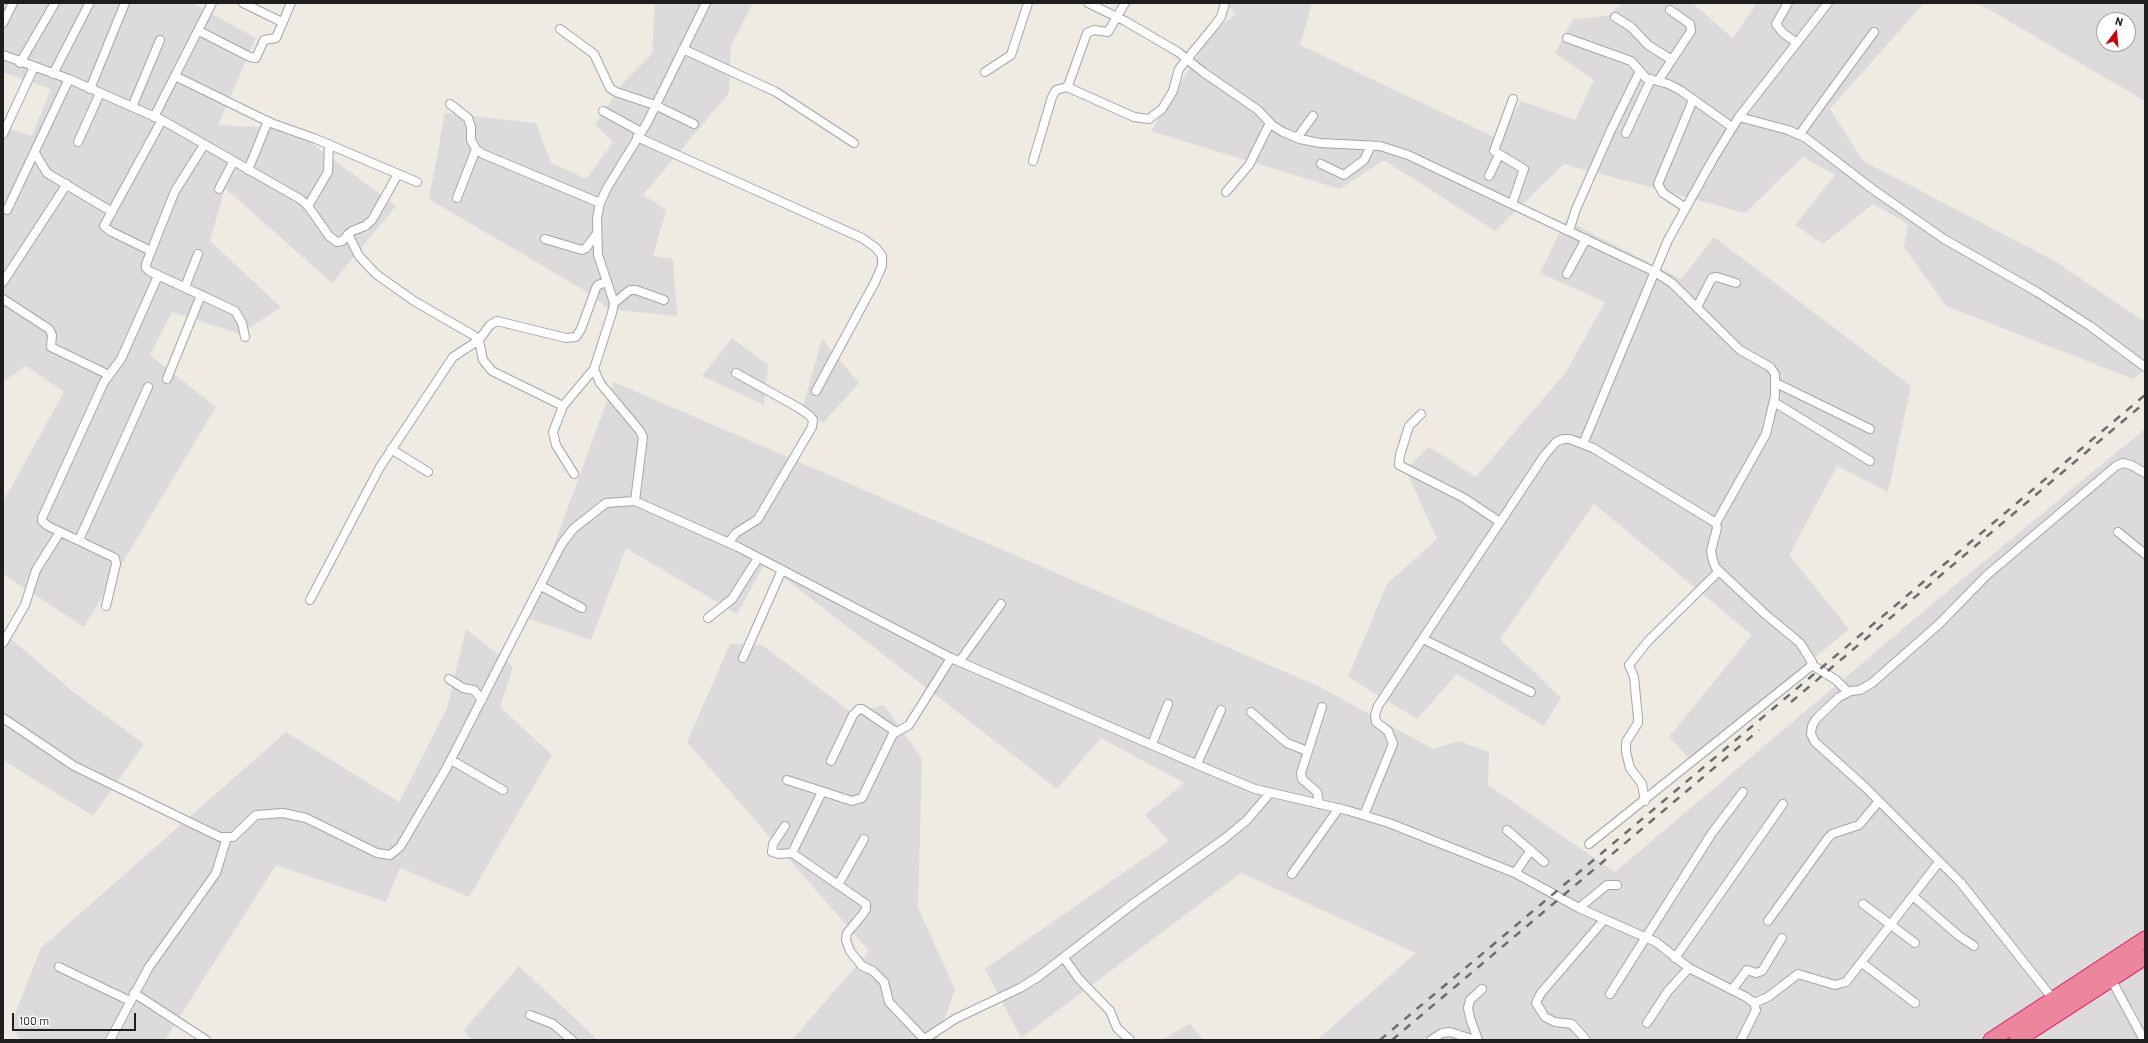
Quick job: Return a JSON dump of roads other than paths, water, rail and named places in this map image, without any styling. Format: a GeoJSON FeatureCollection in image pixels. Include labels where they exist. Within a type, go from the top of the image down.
{"type":"FeatureCollection","features":[{"type":"Feature","properties":{"kind":"highway"},"geometry":{"type":"LineString","coordinates":[[1991,1040],[2145,939]]}},
{"type":"Feature","properties":{"kind":"highway"},"geometry":{"type":"LineString","coordinates":[[2016,1040],[2145,957]]}},
{"type":"Feature","properties":{"kind":"street"},"geometry":{"type":"LineString","coordinates":[[3,23],[13,3]]}},
{"type":"Feature","properties":{"kind":"street"},"geometry":{"type":"LineString","coordinates":[[20,63],[55,3]]}},
{"type":"Feature","properties":{"kind":"street"},"geometry":{"type":"LineString","coordinates":[[90,89],[125,3]]}},
{"type":"Feature","properties":{"kind":"street"},"geometry":{"type":"LineString","coordinates":[[151,251],[106,229],[105,223],[112,212],[158,118],[175,76],[212,3]]}},
{"type":"Feature","properties":{"kind":"street"},"geometry":{"type":"LineString","coordinates":[[243,3],[282,22]]}},
{"type":"Feature","properties":{"kind":"street"},"geometry":{"type":"LineString","coordinates":[[199,31],[253,59],[258,56],[264,40],[276,38],[291,3]]}},
{"type":"Feature","properties":{"kind":"street"},"geometry":{"type":"LineString","coordinates":[[574,474],[553,438],[553,432],[563,406],[594,369],[612,313],[614,303],[598,255],[596,235],[600,203],[655,105],[684,50],[706,3]]}},
{"type":"Feature","properties":{"kind":"street"},"geometry":{"type":"LineString","coordinates":[[985,72],[1011,55],[1028,3]]}},
{"type":"Feature","properties":{"kind":"street"},"geometry":{"type":"LineString","coordinates":[[1088,3],[1116,16],[1186,59],[1258,110],[1270,123],[1283,132],[1297,138],[1320,142],[1380,146],[1408,155],[1655,272],[1676,287],[1740,350],[1770,366],[1775,374],[1776,383],[1774,402],[1766,434],[1716,523],[1717,528],[1711,551],[1713,561],[1719,571],[1765,614],[1800,643],[1809,655],[1812,665],[1836,680],[1848,692]]}},
{"type":"Feature","properties":{"kind":"street"},"geometry":{"type":"LineString","coordinates":[[1066,87],[1087,33],[1094,30],[1108,32],[1125,3]]}},
{"type":"Feature","properties":{"kind":"street"},"geometry":{"type":"LineString","coordinates":[[1034,161],[1052,97],[1056,90],[1066,87],[1134,117],[1149,119],[1158,114],[1175,88],[1177,73],[1186,59],[1218,21],[1225,3]]}},
{"type":"Feature","properties":{"kind":"street"},"geometry":{"type":"LineString","coordinates":[[1788,3],[1776,24],[1783,33],[1798,43]]}},
{"type":"Feature","properties":{"kind":"street"},"geometry":{"type":"LineString","coordinates":[[1584,444],[1668,240],[1732,126],[1828,3]]}},
{"type":"Feature","properties":{"kind":"street"},"geometry":{"type":"LineString","coordinates":[[53,74],[89,4]]}},
{"type":"Feature","properties":{"kind":"street"},"geometry":{"type":"LineString","coordinates":[[1626,133],[1654,80],[1672,60],[1691,27],[1685,20],[1670,10]]}},
{"type":"Feature","properties":{"kind":"street"},"geometry":{"type":"LineString","coordinates":[[1615,17],[1635,30],[1648,45],[1672,60]]}},
{"type":"Feature","properties":{"kind":"street"},"geometry":{"type":"LineString","coordinates":[[560,29],[594,54],[610,88],[616,92],[655,105],[694,124]]}},
{"type":"Feature","properties":{"kind":"street"},"geometry":{"type":"LineString","coordinates":[[1799,135],[1874,32]]}},
{"type":"Feature","properties":{"kind":"street"},"geometry":{"type":"LineString","coordinates":[[1567,38],[1631,61],[1646,78],[1680,90],[1732,126]]}},
{"type":"Feature","properties":{"kind":"street"},"geometry":{"type":"LineString","coordinates":[[132,107],[160,40]]}},
{"type":"Feature","properties":{"kind":"street"},"geometry":{"type":"LineString","coordinates":[[684,50],[776,92],[854,143]]}},
{"type":"Feature","properties":{"kind":"street"},"geometry":{"type":"LineString","coordinates":[[3,55],[20,63],[69,80],[158,118],[296,197],[308,206],[337,242],[342,241],[348,234],[372,220],[398,174]]}},
{"type":"Feature","properties":{"kind":"street"},"geometry":{"type":"LineString","coordinates":[[3,134],[34,67]]}},
{"type":"Feature","properties":{"kind":"street"},"geometry":{"type":"LineString","coordinates":[[1569,231],[1576,209],[1611,130],[1640,71]]}},
{"type":"Feature","properties":{"kind":"street"},"geometry":{"type":"LineString","coordinates":[[175,76],[268,121],[329,144],[417,182]]}},
{"type":"Feature","properties":{"kind":"street"},"geometry":{"type":"LineString","coordinates":[[7,210],[69,80]]}},
{"type":"Feature","properties":{"kind":"street"},"geometry":{"type":"LineString","coordinates":[[78,142],[100,93]]}},
{"type":"Feature","properties":{"kind":"street"},"geometry":{"type":"LineString","coordinates":[[1512,204],[1524,169],[1499,155],[1494,151],[1494,147],[1513,99]]}},
{"type":"Feature","properties":{"kind":"street"},"geometry":{"type":"LineString","coordinates":[[1686,208],[1663,193],[1658,184],[1693,100]]}},
{"type":"Feature","properties":{"kind":"street"},"geometry":{"type":"LineString","coordinates":[[450,104],[468,118],[472,127],[471,140],[476,149],[483,154],[600,203]]}},
{"type":"Feature","properties":{"kind":"street"},"geometry":{"type":"LineString","coordinates":[[603,111],[639,134],[862,238],[879,252],[882,256],[882,266],[875,282],[816,391]]}},
{"type":"Feature","properties":{"kind":"street"},"geometry":{"type":"LineString","coordinates":[[1297,138],[1313,116]]}},
{"type":"Feature","properties":{"kind":"street"},"geometry":{"type":"LineString","coordinates":[[1739,117],[1799,135],[1814,144],[1871,188],[1944,239],[2037,292],[2096,330],[2145,367]]}},
{"type":"Feature","properties":{"kind":"street"},"geometry":{"type":"LineString","coordinates":[[248,170],[268,121]]}},
{"type":"Feature","properties":{"kind":"street"},"geometry":{"type":"LineString","coordinates":[[1226,192],[1249,165],[1270,123]]}},
{"type":"Feature","properties":{"kind":"street"},"geometry":{"type":"LineString","coordinates":[[308,206],[328,172],[329,144]]}},
{"type":"Feature","properties":{"kind":"street"},"geometry":{"type":"LineString","coordinates":[[204,145],[175,191],[151,251],[146,268],[158,276],[235,311],[242,323],[245,337]]}},
{"type":"Feature","properties":{"kind":"street"},"geometry":{"type":"LineString","coordinates":[[1321,164],[1344,175],[1364,160],[1370,146]]}},
{"type":"Feature","properties":{"kind":"street"},"geometry":{"type":"LineString","coordinates":[[457,198],[476,149]]}},
{"type":"Feature","properties":{"kind":"street"},"geometry":{"type":"LineString","coordinates":[[35,153],[47,173],[112,212]]}},
{"type":"Feature","properties":{"kind":"street"},"geometry":{"type":"LineString","coordinates":[[1488,176],[1499,155]]}},
{"type":"Feature","properties":{"kind":"street"},"geometry":{"type":"LineString","coordinates":[[219,189],[233,162]]}},
{"type":"Feature","properties":{"kind":"street"},"geometry":{"type":"LineString","coordinates":[[3,282],[67,184]]}},
{"type":"Feature","properties":{"kind":"street"},"geometry":{"type":"LineString","coordinates":[[348,234],[359,256],[376,274],[414,301],[453,322],[479,340],[483,360],[492,371],[563,406]]}},
{"type":"Feature","properties":{"kind":"street"},"geometry":{"type":"LineString","coordinates":[[545,239],[582,250],[586,248],[596,235]]}},
{"type":"Feature","properties":{"kind":"street"},"geometry":{"type":"LineString","coordinates":[[1567,274],[1586,239]]}},
{"type":"Feature","properties":{"kind":"street"},"geometry":{"type":"LineString","coordinates":[[185,287],[198,254]]}},
{"type":"Feature","properties":{"kind":"street"},"geometry":{"type":"LineString","coordinates":[[106,606],[117,560],[112,556],[45,524],[42,521],[43,514],[109,375],[121,359],[158,276]]}},
{"type":"Feature","properties":{"kind":"street"},"geometry":{"type":"LineString","coordinates":[[1697,307],[1712,278],[1717,277],[1736,283]]}},
{"type":"Feature","properties":{"kind":"street"},"geometry":{"type":"LineString","coordinates":[[310,600],[391,449],[446,365],[463,349],[479,340],[490,325],[497,321],[566,338],[576,338],[581,329],[596,288],[598,285],[606,282]]}},
{"type":"Feature","properties":{"kind":"street"},"geometry":{"type":"LineString","coordinates":[[614,303],[630,290],[636,290],[664,300]]}},
{"type":"Feature","properties":{"kind":"street"},"geometry":{"type":"LineString","coordinates":[[167,379],[202,295]]}},
{"type":"Feature","properties":{"kind":"street"},"geometry":{"type":"LineString","coordinates":[[3,299],[49,329],[52,334],[50,344],[54,350],[109,375]]}},
{"type":"Feature","properties":{"kind":"street"},"geometry":{"type":"LineString","coordinates":[[594,369],[600,383],[640,431],[643,437],[635,501]]}},
{"type":"Feature","properties":{"kind":"street"},"geometry":{"type":"LineString","coordinates":[[728,543],[736,533],[758,518],[812,427],[813,420],[799,408],[736,373]]}},
{"type":"Feature","properties":{"kind":"street"},"geometry":{"type":"LineString","coordinates":[[1776,383],[1870,430]]}},
{"type":"Feature","properties":{"kind":"street"},"geometry":{"type":"LineString","coordinates":[[79,540],[148,388]]}},
{"type":"Feature","properties":{"kind":"street"},"geometry":{"type":"LineString","coordinates":[[1774,402],[1870,461]]}},
{"type":"Feature","properties":{"kind":"street"},"geometry":{"type":"LineString","coordinates":[[1421,414],[1409,426],[1400,455],[1399,465],[1464,498],[1500,522]]}},
{"type":"Feature","properties":{"kind":"street"},"geometry":{"type":"LineString","coordinates":[[1364,815],[1393,744],[1388,731],[1376,722],[1375,715],[1402,668],[1423,639],[1544,456],[1556,442],[1562,439],[1570,439],[1584,444],[1716,523]]}},
{"type":"Feature","properties":{"kind":"street"},"geometry":{"type":"LineString","coordinates":[[391,449],[428,472]]}},
{"type":"Feature","properties":{"kind":"street"},"geometry":{"type":"LineString","coordinates":[[2054,999],[1968,891],[1879,800],[1815,742],[1811,734],[1812,726],[1816,718],[1839,697],[1848,692],[1860,690],[1872,684],[1938,625],[1997,566],[2116,466],[2123,463],[2131,465],[2145,473]]}},
{"type":"Feature","properties":{"kind":"street"},"geometry":{"type":"LineString","coordinates":[[3,718],[85,771],[220,837],[227,838],[238,834],[249,820],[256,815],[283,813],[306,818],[377,853],[390,855],[400,847],[451,760],[562,545],[573,529],[584,518],[606,503],[635,501],[728,543],[959,662],[1197,764],[1270,793],[1339,808],[1389,823],[1515,873],[1579,908],[1656,942],[1674,958],[1689,968],[1746,997],[1754,1004],[1756,1010],[1741,1040]]}},
{"type":"Feature","properties":{"kind":"street"},"geometry":{"type":"LineString","coordinates":[[3,643],[25,605],[36,570],[60,532]]}},
{"type":"Feature","properties":{"kind":"street"},"geometry":{"type":"LineString","coordinates":[[2118,532],[2145,554]]}},
{"type":"Feature","properties":{"kind":"street"},"geometry":{"type":"LineString","coordinates":[[708,618],[732,599],[758,558]]}},
{"type":"Feature","properties":{"kind":"street"},"geometry":{"type":"LineString","coordinates":[[743,658],[782,570]]}},
{"type":"Feature","properties":{"kind":"street"},"geometry":{"type":"LineString","coordinates":[[1645,801],[1642,784],[1630,768],[1626,752],[1626,742],[1638,723],[1634,677],[1629,664],[1648,641],[1719,571]]}},
{"type":"Feature","properties":{"kind":"street"},"geometry":{"type":"LineString","coordinates":[[541,586],[582,608]]}},
{"type":"Feature","properties":{"kind":"street"},"geometry":{"type":"LineString","coordinates":[[959,662],[1001,604]]}},
{"type":"Feature","properties":{"kind":"street"},"geometry":{"type":"LineString","coordinates":[[1423,639],[1531,692]]}},
{"type":"Feature","properties":{"kind":"street"},"geometry":{"type":"LineString","coordinates":[[788,780],[852,801],[862,798],[891,738],[896,732],[909,725],[951,658]]}},
{"type":"Feature","properties":{"kind":"street"},"geometry":{"type":"LineString","coordinates":[[1588,844],[1645,801],[1683,768],[1812,665]]}},
{"type":"Feature","properties":{"kind":"street"},"geometry":{"type":"LineString","coordinates":[[448,679],[460,687],[474,690],[482,700]]}},
{"type":"Feature","properties":{"kind":"street"},"geometry":{"type":"LineString","coordinates":[[1152,744],[1168,704]]}},
{"type":"Feature","properties":{"kind":"street"},"geometry":{"type":"LineString","coordinates":[[1318,804],[1317,792],[1302,779],[1301,773],[1322,707]]}},
{"type":"Feature","properties":{"kind":"street"},"geometry":{"type":"LineString","coordinates":[[831,761],[852,715],[859,709],[896,732]]}},
{"type":"Feature","properties":{"kind":"street"},"geometry":{"type":"LineString","coordinates":[[1197,764],[1221,710]]}},
{"type":"Feature","properties":{"kind":"street"},"geometry":{"type":"LineString","coordinates":[[1251,712],[1287,743],[1307,751]]}},
{"type":"Feature","properties":{"kind":"street"},"geometry":{"type":"LineString","coordinates":[[451,760],[503,790]]}},
{"type":"Feature","properties":{"kind":"street"},"geometry":{"type":"LineString","coordinates":[[792,853],[822,792]]}},
{"type":"Feature","properties":{"kind":"street"},"geometry":{"type":"LineString","coordinates":[[1610,994],[1712,833],[1743,792]]}},
{"type":"Feature","properties":{"kind":"street"},"geometry":{"type":"LineString","coordinates":[[785,826],[773,844],[772,852],[779,854],[792,853],[866,904],[866,909],[863,914],[847,933],[846,940],[850,951],[862,966],[873,971],[884,982],[890,1002],[924,1040],[955,1018],[1020,988],[1064,958],[1134,903],[1224,839],[1247,820],[1270,793]]}},
{"type":"Feature","properties":{"kind":"street"},"geometry":{"type":"LineString","coordinates":[[1768,921],[1828,838],[1832,834],[1860,825],[1879,800]]}},
{"type":"Feature","properties":{"kind":"street"},"geometry":{"type":"LineString","coordinates":[[1674,958],[1783,804]]}},
{"type":"Feature","properties":{"kind":"street"},"geometry":{"type":"LineString","coordinates":[[1292,874],[1339,808]]}},
{"type":"Feature","properties":{"kind":"street"},"geometry":{"type":"LineString","coordinates":[[1506,830],[1544,862]]}},
{"type":"Feature","properties":{"kind":"street"},"geometry":{"type":"LineString","coordinates":[[110,1040],[149,967],[216,873],[227,838]]}},
{"type":"Feature","properties":{"kind":"street"},"geometry":{"type":"LineString","coordinates":[[838,885],[864,839]]}},
{"type":"Feature","properties":{"kind":"street"},"geometry":{"type":"LineString","coordinates":[[1515,873],[1531,850]]}},
{"type":"Feature","properties":{"kind":"street"},"geometry":{"type":"LineString","coordinates":[[1754,1004],[1768,997],[1798,974],[1828,983],[1841,984],[1851,977],[1939,862]]}},
{"type":"Feature","properties":{"kind":"street"},"geometry":{"type":"LineString","coordinates":[[1579,908],[1607,885],[1617,885]]}},
{"type":"Feature","properties":{"kind":"street"},"geometry":{"type":"LineString","coordinates":[[1913,896],[1959,936],[1974,946]]}},
{"type":"Feature","properties":{"kind":"street"},"geometry":{"type":"LineString","coordinates":[[1863,904],[1915,943]]}},
{"type":"Feature","properties":{"kind":"street"},"geometry":{"type":"LineString","coordinates":[[1586,1040],[1572,1024],[1555,1022],[1545,1017],[1536,1003],[1541,993],[1604,920]]}},
{"type":"Feature","properties":{"kind":"street"},"geometry":{"type":"LineString","coordinates":[[1732,990],[1748,970],[1756,973],[1762,971],[1782,938]]}},
{"type":"Feature","properties":{"kind":"street"},"geometry":{"type":"LineString","coordinates":[[1064,958],[1079,979],[1110,1011],[1117,1028],[1130,1040]]}},
{"type":"Feature","properties":{"kind":"street"},"geometry":{"type":"LineString","coordinates":[[1862,963],[1915,1003]]}},
{"type":"Feature","properties":{"kind":"street"},"geometry":{"type":"LineString","coordinates":[[59,967],[132,997],[206,1040]]}},
{"type":"Feature","properties":{"kind":"street"},"geometry":{"type":"LineString","coordinates":[[1647,1023],[1668,991],[1689,968]]}},
{"type":"Feature","properties":{"kind":"street"},"geometry":{"type":"LineString","coordinates":[[2111,979],[2144,1040]]}},
{"type":"Feature","properties":{"kind":"street"},"geometry":{"type":"LineString","coordinates":[[1478,1040],[1468,1008],[1470,1000],[1482,989]]}},
{"type":"Feature","properties":{"kind":"street"},"geometry":{"type":"LineString","coordinates":[[530,1015],[554,1024],[572,1040]]}},
{"type":"Feature","properties":{"kind":"street"},"geometry":{"type":"LineString","coordinates":[[1431,1040],[1442,1033],[1450,1032],[1475,1040]]}},
{"type":"Feature","properties":{"kind":"railway"},"geometry":{"type":"LineString","coordinates":[[1380,1040],[2145,395]]}},
{"type":"Feature","properties":{"kind":"railway"},"geometry":{"type":"LineString","coordinates":[[1791,702],[2142,405]]}},
{"type":"Feature","properties":{"kind":"railway"},"geometry":{"type":"LineString","coordinates":[[1392,1040],[1759,730]]}}]}
